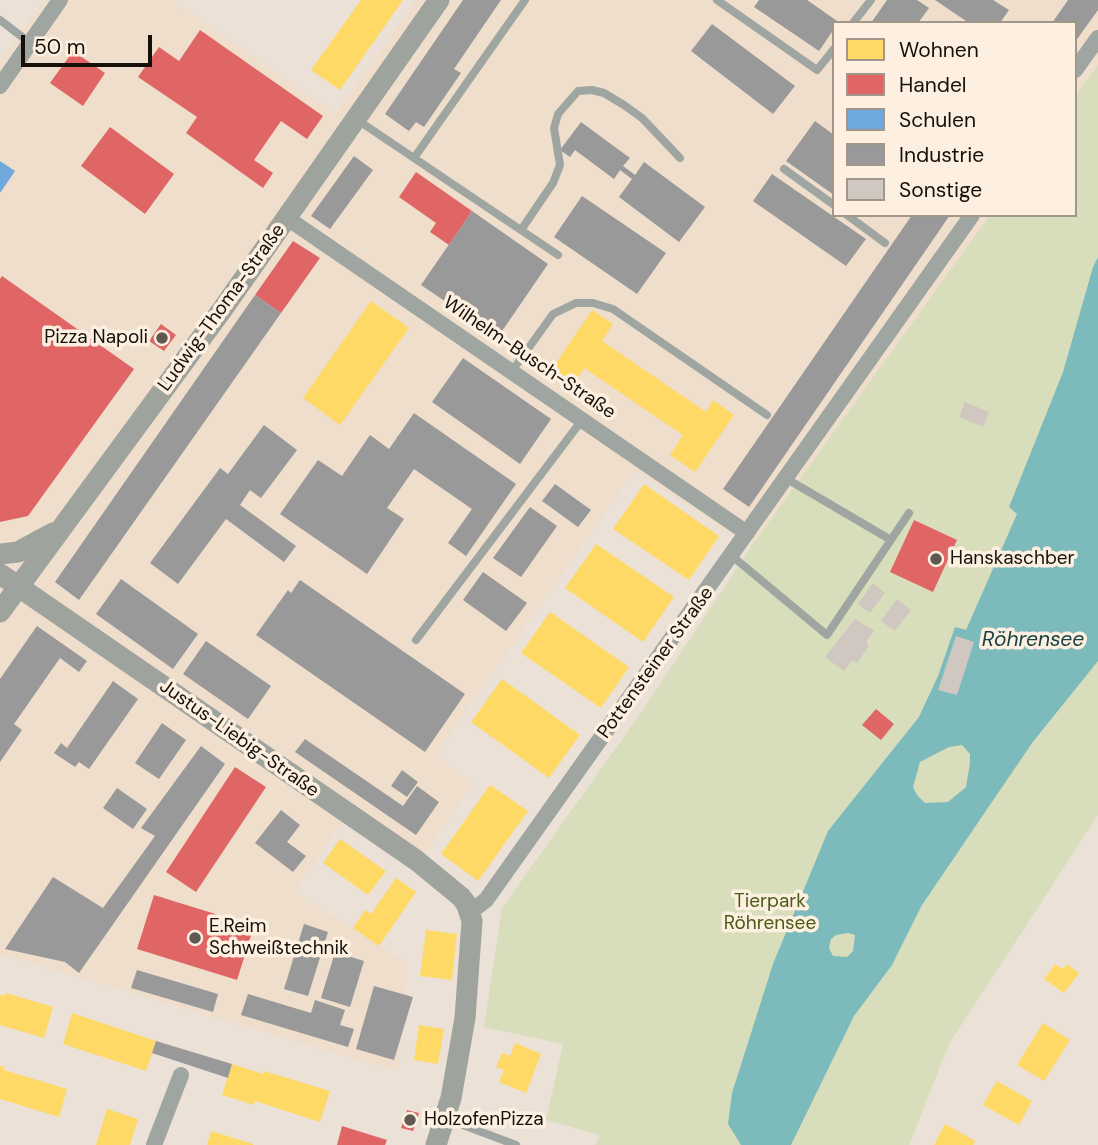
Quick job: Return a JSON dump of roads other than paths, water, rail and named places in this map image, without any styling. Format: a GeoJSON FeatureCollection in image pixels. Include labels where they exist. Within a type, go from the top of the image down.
{"type":"FeatureCollection","features":[{"type":"Feature","properties":{"kind":"street"},"geometry":{"type":"LineString","coordinates":[[0,86],[60,0]]}},
{"type":"Feature","properties":{"kind":"street","name":"Ludwig-Thoma-Straße"},"geometry":{"type":"LineString","coordinates":[[0,612],[222,310],[439,0]]}},
{"type":"Feature","properties":{"kind":"street"},"geometry":{"type":"LineString","coordinates":[[1077,67],[1098,38]]}},
{"type":"Feature","properties":{"kind":"street","name":"Pottensteiner Straße"},"geometry":{"type":"LineString","coordinates":[[470,912],[486,900],[971,217]]}},
{"type":"Feature","properties":{"kind":"street","name":"Wilhelm-Busch-Straße"},"geometry":{"type":"LineString","coordinates":[[287,218],[747,533]]}},
{"type":"Feature","properties":{"kind":"street"},"geometry":{"type":"LineString","coordinates":[[0,554],[18,552],[43,541],[63,526]]}},
{"type":"Feature","properties":{"kind":"street","name":"Justus-Liebig-Straße"},"geometry":{"type":"LineString","coordinates":[[0,574],[425,867],[454,889],[470,912]]}},
{"type":"Feature","properties":{"kind":"street"},"geometry":{"type":"LineString","coordinates":[[436,1145],[446,1119],[466,1018],[472,932],[470,912]]}},
{"type":"Feature","properties":{"kind":"street"},"geometry":{"type":"LineString","coordinates":[[154,1145],[181,1075]]}},
{"type":"Feature","properties":{"kind":"lane"},"geometry":{"type":"LineString","coordinates":[[414,158],[525,0]]}},
{"type":"Feature","properties":{"kind":"lane"},"geometry":{"type":"LineString","coordinates":[[717,0],[817,70],[832,51]]}},
{"type":"Feature","properties":{"kind":"lane"},"geometry":{"type":"LineString","coordinates":[[855,21],[871,0]]}},
{"type":"Feature","properties":{"kind":"lane"},"geometry":{"type":"LineString","coordinates":[[0,20],[30,43]]}},
{"type":"Feature","properties":{"kind":"lane"},"geometry":{"type":"LineString","coordinates":[[521,230],[553,183],[560,165],[554,128],[558,114],[578,91],[604,93],[624,105],[642,118],[680,158]]}},
{"type":"Feature","properties":{"kind":"lane"},"geometry":{"type":"LineString","coordinates":[[356,119],[558,255]]}},
{"type":"Feature","properties":{"kind":"lane"},"geometry":{"type":"LineString","coordinates":[[784,169],[832,204]]}},
{"type":"Feature","properties":{"kind":"lane"},"geometry":{"type":"LineString","coordinates":[[850,217],[885,243]]}},
{"type":"Feature","properties":{"kind":"lane"},"geometry":{"type":"LineString","coordinates":[[512,371],[553,314],[576,303],[593,303],[613,309],[767,415]]}},
{"type":"Feature","properties":{"kind":"lane"},"geometry":{"type":"LineString","coordinates":[[416,640],[582,420]]}},
{"type":"Feature","properties":{"kind":"lane"},"geometry":{"type":"LineString","coordinates":[[787,479],[891,540]]}},
{"type":"Feature","properties":{"kind":"lane"},"geometry":{"type":"LineString","coordinates":[[732,556],[827,635],[909,513]]}},
{"type":"Feature","properties":{"kind":"lane"},"geometry":{"type":"LineString","coordinates":[[446,1119],[516,1145]]}},
{"type":"Feature","properties":{"kind":"water","name":"Röhrensee"},"geometry":{"type":"Polygon","coordinates":[[[1098,257],[1098,661],[1032,743],[922,905],[892,965],[854,1016],[791,1145],[741,1145],[728,1124],[732,1093],[773,964],[828,831],[919,717],[938,676],[955,627],[966,630],[1017,514],[1009,507],[1063,372],[1098,257]],[[962,745],[949,747],[920,762],[913,787],[925,803],[948,802],[966,787],[970,754],[962,745]],[[836,935],[831,939],[829,948],[833,956],[847,957],[853,951],[855,935],[836,935]]]}},
{"type":"Feature","properties":{"kind":"place","name":"Pizza Napoli"},"geometry":{"type":"Point","coordinates":[162,338]}},
{"type":"Feature","properties":{"kind":"place","name":"Hanskaschber"},"geometry":{"type":"Point","coordinates":[936,559]}},
{"type":"Feature","properties":{"kind":"place","name":"E.Reim Schweißtechnik"},"geometry":{"type":"Point","coordinates":[195,938]}},
{"type":"Feature","properties":{"kind":"place","name":"HolzofenPizza"},"geometry":{"type":"Point","coordinates":[410,1120]}},
{"type":"Feature","properties":{"kind":"park label","name":"Tierpark Röhrensee"},"geometry":{"type":"Point","coordinates":[770,913]}}]}
